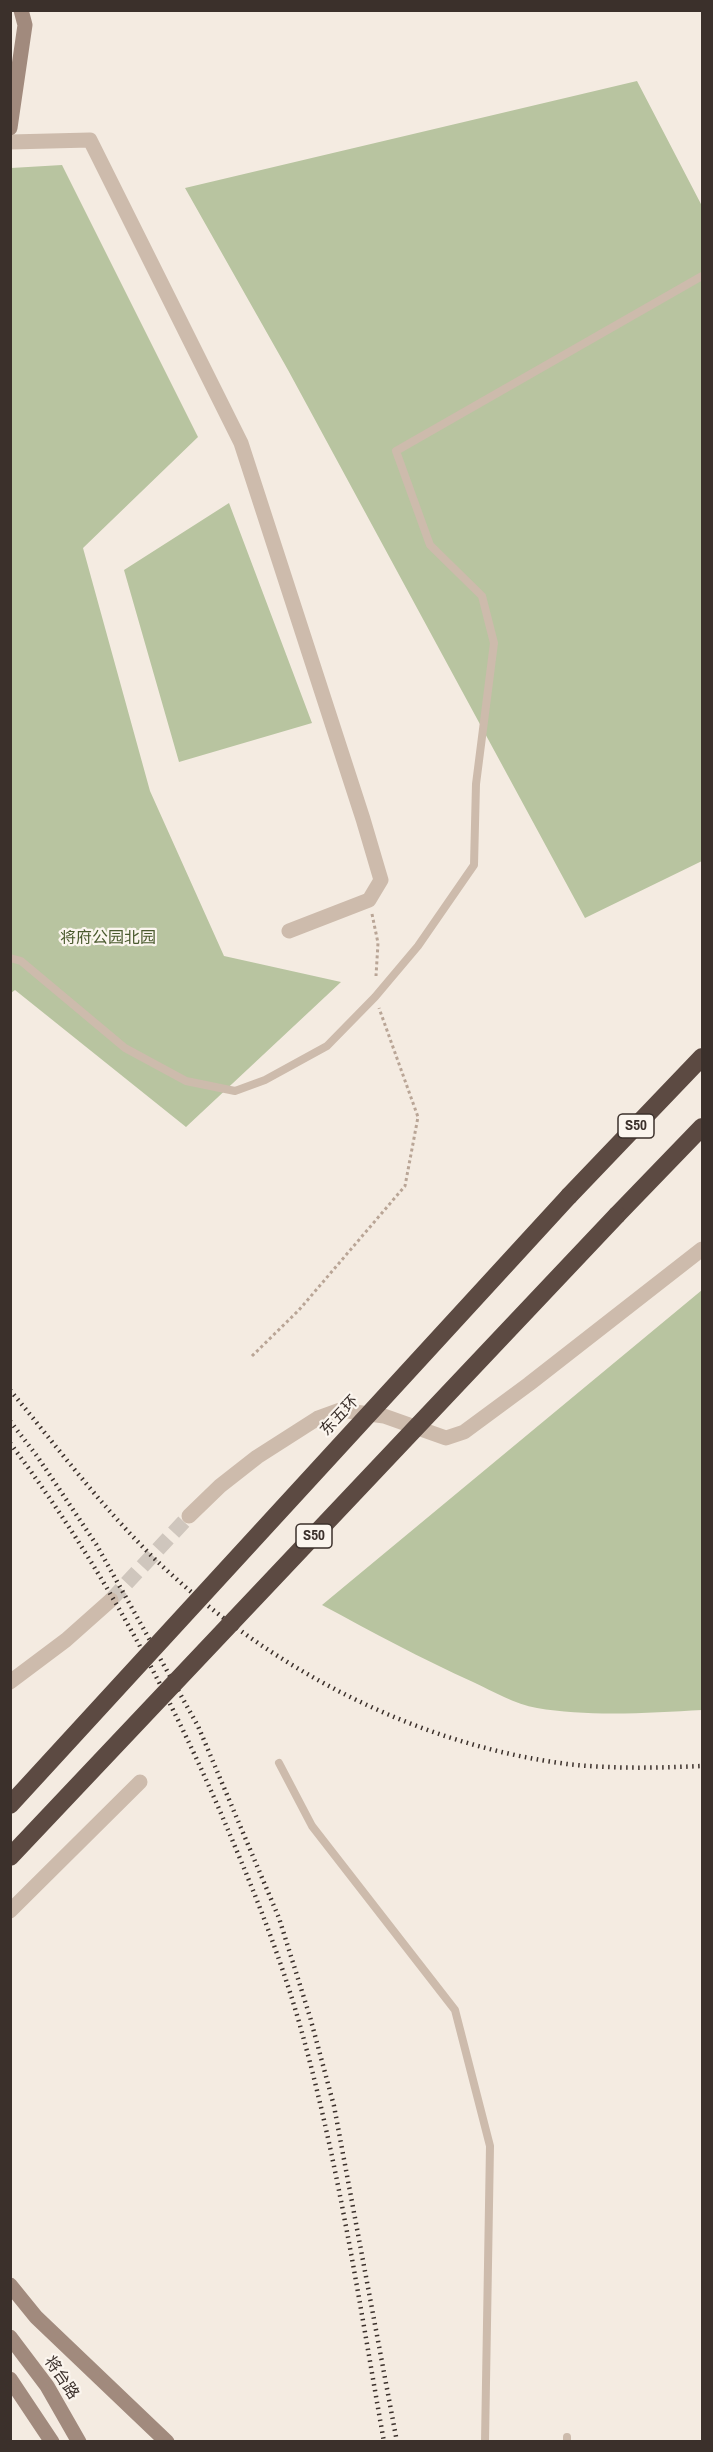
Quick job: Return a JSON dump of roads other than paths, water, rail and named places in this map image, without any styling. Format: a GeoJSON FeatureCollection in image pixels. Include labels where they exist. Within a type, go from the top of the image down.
{"type":"FeatureCollection","features":[{"type":"Feature","properties":{"kind":"highway","name":"东五环"},"geometry":{"type":"LineString","coordinates":[[10,1805],[569,1196],[702,1057]]}},
{"type":"Feature","properties":{"kind":"highway","name":"S50"},"geometry":{"type":"LineString","coordinates":[[10,1857],[702,1127]]}},
{"type":"Feature","properties":{"kind":"street"},"geometry":{"type":"LineString","coordinates":[[10,128],[26,25],[21,10]]}},
{"type":"Feature","properties":{"kind":"street"},"geometry":{"type":"LineString","coordinates":[[10,141],[90,140],[241,442],[381,880],[369,900],[289,931]]}},
{"type":"Feature","properties":{"kind":"street"},"geometry":{"type":"LineString","coordinates":[[189,1516],[220,1486],[257,1458],[318,1418],[340,1410],[384,1416],[446,1438],[464,1432],[701,1254]]}},
{"type":"Feature","properties":{"kind":"street"},"geometry":{"type":"LineString","coordinates":[[10,1682],[66,1640],[111,1600]]}},
{"type":"Feature","properties":{"kind":"street"},"geometry":{"type":"LineString","coordinates":[[10,1911],[140,1782]]}},
{"type":"Feature","properties":{"kind":"street"},"geometry":{"type":"LineString","coordinates":[[10,2285],[36,2317],[167,2442]]}},
{"type":"Feature","properties":{"kind":"street","name":"将台路"},"geometry":{"type":"LineString","coordinates":[[10,2337],[47,2386],[79,2442]]}},
{"type":"Feature","properties":{"kind":"street"},"geometry":{"type":"LineString","coordinates":[[10,2379],[52,2442]]}},
{"type":"Feature","properties":{"kind":"lane"},"geometry":{"type":"LineString","coordinates":[[10,958],[21,961],[125,1048],[186,1081],[235,1090],[265,1080],[327,1046],[375,997],[418,946],[474,865],[476,784],[494,643],[482,596],[430,545],[396,452],[702,276]]}},
{"type":"Feature","properties":{"kind":"lane"},"geometry":{"type":"LineString","coordinates":[[279,1763],[312,1826],[455,2010],[490,2146],[485,2442]]}},
{"type":"Feature","properties":{"kind":"tunnel"},"geometry":{"type":"LineString","coordinates":[[111,1600],[189,1516]]}},
{"type":"Feature","properties":{"kind":"railway"},"geometry":{"type":"LineString","coordinates":[[10,1390],[100,1500],[158,1562],[201,1600],[247,1635],[296,1667],[347,1695],[400,1719],[454,1739],[510,1754],[600,1767],[702,1766]]}},
{"type":"Feature","properties":{"kind":"railway"},"geometry":{"type":"LineString","coordinates":[[10,1421],[37,1456],[96,1544],[198,1726],[279,1918],[310,2017],[334,2106],[397,2442]]}},
{"type":"Feature","properties":{"kind":"railway"},"geometry":{"type":"LineString","coordinates":[[10,1443],[77,1539],[136,1639],[213,1796],[270,1935],[299,2022],[325,2126],[347,2230],[384,2442]]}},
{"type":"Feature","properties":{"kind":"park label","name":"将府公园北园"},"geometry":{"type":"Point","coordinates":[108,939]}}]}
